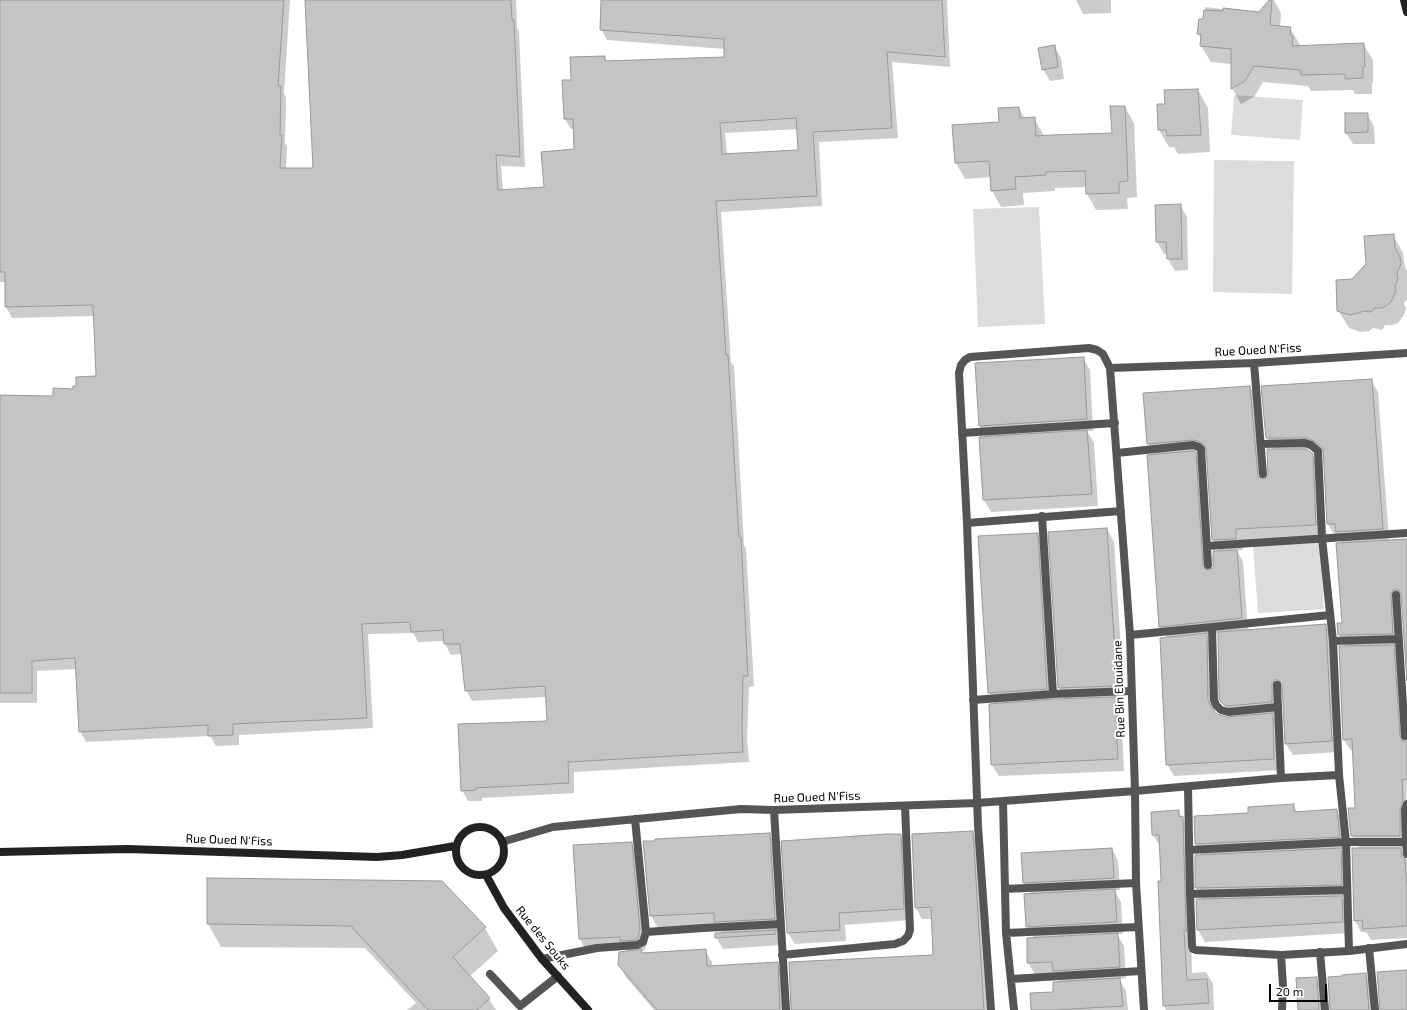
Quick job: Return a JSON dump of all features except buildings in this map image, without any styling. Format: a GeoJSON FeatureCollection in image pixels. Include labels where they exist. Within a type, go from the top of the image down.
{"type":"FeatureCollection","features":[{"type":"Feature","properties":{"kind":"street"},"geometry":{"type":"LineString","coordinates":[[1404,0],[1407,12]]}},
{"type":"Feature","properties":{"kind":"street"},"geometry":{"type":"LineString","coordinates":[[991,1010],[978,833],[972,700],[968,523],[959,373],[961,365],[970,357],[1089,348],[1097,350],[1103,354],[1110,368]]}},
{"type":"Feature","properties":{"kind":"street","name":"Rue Oued N'Fiss"},"geometry":{"type":"LineString","coordinates":[[1110,368],[1254,363],[1407,353]]}},
{"type":"Feature","properties":{"kind":"street"},"geometry":{"type":"LineString","coordinates":[[1254,363],[1263,474]]}},
{"type":"Feature","properties":{"kind":"street","name":"Rue Bin Elouidane"},"geometry":{"type":"LineString","coordinates":[[1110,368],[1130,634],[1135,791],[1136,883],[1144,1010]]}},
{"type":"Feature","properties":{"kind":"street"},"geometry":{"type":"LineString","coordinates":[[962,433],[1115,423]]}},
{"type":"Feature","properties":{"kind":"street"},"geometry":{"type":"LineString","coordinates":[[1261,444],[1305,443],[1311,444],[1318,451],[1322,538],[1333,641],[1339,775],[1346,842],[1349,951]]}},
{"type":"Feature","properties":{"kind":"street"},"geometry":{"type":"LineString","coordinates":[[1117,453],[1193,445],[1201,449],[1208,565]]}},
{"type":"Feature","properties":{"kind":"street"},"geometry":{"type":"LineString","coordinates":[[968,523],[1121,511]]}},
{"type":"Feature","properties":{"kind":"street"},"geometry":{"type":"LineString","coordinates":[[1042,516],[1053,694]]}},
{"type":"Feature","properties":{"kind":"street"},"geometry":{"type":"LineString","coordinates":[[1207,546],[1407,533]]}},
{"type":"Feature","properties":{"kind":"street"},"geometry":{"type":"LineString","coordinates":[[1396,595],[1405,704],[1405,736]]}},
{"type":"Feature","properties":{"kind":"street"},"geometry":{"type":"LineString","coordinates":[[1130,634],[1330,615]]}},
{"type":"Feature","properties":{"kind":"street"},"geometry":{"type":"LineString","coordinates":[[1212,627],[1214,700],[1216,705],[1221,710],[1228,712],[1278,707]]}},
{"type":"Feature","properties":{"kind":"street"},"geometry":{"type":"LineString","coordinates":[[1333,641],[1400,639]]}},
{"type":"Feature","properties":{"kind":"street"},"geometry":{"type":"LineString","coordinates":[[1277,685],[1281,778]]}},
{"type":"Feature","properties":{"kind":"street"},"geometry":{"type":"LineString","coordinates":[[972,700],[1053,694],[1131,691]]}},
{"type":"Feature","properties":{"kind":"street","name":"Rue Oued N'Fiss"},"geometry":{"type":"LineString","coordinates":[[502,842],[553,827],[741,809],[774,810],[977,803],[1188,787],[1281,778],[1339,775]]}},
{"type":"Feature","properties":{"kind":"street"},"geometry":{"type":"LineString","coordinates":[[1188,787],[1190,894],[1193,949],[1281,955],[1349,951],[1407,944]]}},
{"type":"Feature","properties":{"kind":"street"},"geometry":{"type":"LineString","coordinates":[[1003,801],[1006,933],[1014,1010]]}},
{"type":"Feature","properties":{"kind":"street"},"geometry":{"type":"LineString","coordinates":[[1407,804],[1405,810],[1407,854]]}},
{"type":"Feature","properties":{"kind":"street"},"geometry":{"type":"LineString","coordinates":[[782,955],[894,944],[902,942],[908,936],[910,930],[905,806]]}},
{"type":"Feature","properties":{"kind":"street"},"geometry":{"type":"LineString","coordinates":[[774,810],[786,1010]]}},
{"type":"Feature","properties":{"kind":"street"},"geometry":{"type":"LineString","coordinates":[[542,959],[597,948],[637,945],[643,942],[646,932],[635,819]]}},
{"type":"Feature","properties":{"kind":"street"},"geometry":{"type":"LineString","coordinates":[[478,827],[488,828],[497,834],[502,842],[504,852],[502,862],[496,870],[486,875],[476,876],[466,872],[459,864],[455,855],[458,839],[463,833],[470,829],[478,827]]}},
{"type":"Feature","properties":{"kind":"street"},"geometry":{"type":"LineString","coordinates":[[1189,850],[1346,842],[1406,842]]}},
{"type":"Feature","properties":{"kind":"street","name":"Rue Oued N'Fiss"},"geometry":{"type":"LineString","coordinates":[[0,852],[127,849],[377,857],[402,856],[456,846]]}},
{"type":"Feature","properties":{"kind":"street","name":"Rue des Souks"},"geometry":{"type":"LineString","coordinates":[[486,875],[504,908],[542,959],[588,1010]]}},
{"type":"Feature","properties":{"kind":"street"},"geometry":{"type":"LineString","coordinates":[[1005,889],[1136,883]]}},
{"type":"Feature","properties":{"kind":"street"},"geometry":{"type":"LineString","coordinates":[[1190,894],[1347,890]]}},
{"type":"Feature","properties":{"kind":"street"},"geometry":{"type":"LineString","coordinates":[[646,932],[781,924]]}},
{"type":"Feature","properties":{"kind":"street"},"geometry":{"type":"LineString","coordinates":[[1006,933],[1138,927]]}},
{"type":"Feature","properties":{"kind":"street"},"geometry":{"type":"LineString","coordinates":[[1369,948],[1375,1010]]}},
{"type":"Feature","properties":{"kind":"street"},"geometry":{"type":"LineString","coordinates":[[1320,952],[1325,1010]]}},
{"type":"Feature","properties":{"kind":"street"},"geometry":{"type":"LineString","coordinates":[[1276,1010],[1282,1010],[1283,986],[1281,955]]}},
{"type":"Feature","properties":{"kind":"street"},"geometry":{"type":"LineString","coordinates":[[1011,979],[1141,971]]}},
{"type":"Feature","properties":{"kind":"street"},"geometry":{"type":"LineString","coordinates":[[490,974],[522,1008],[558,976]]}},
{"type":"Feature","properties":{"kind":"shaded area"},"geometry":{"type":"Polygon","coordinates":[[[1234,95],[1303,100],[1300,140],[1231,135],[1234,95]]]}},
{"type":"Feature","properties":{"kind":"shaded area"},"geometry":{"type":"Polygon","coordinates":[[[1214,160],[1294,161],[1292,294],[1213,292],[1214,160]]]}},
{"type":"Feature","properties":{"kind":"shaded area"},"geometry":{"type":"Polygon","coordinates":[[[1039,207],[1045,324],[978,327],[973,209],[1039,207]]]}},
{"type":"Feature","properties":{"kind":"shaded area"},"geometry":{"type":"Polygon","coordinates":[[[1320,542],[1324,609],[1258,613],[1253,546],[1320,542]]]}}]}
